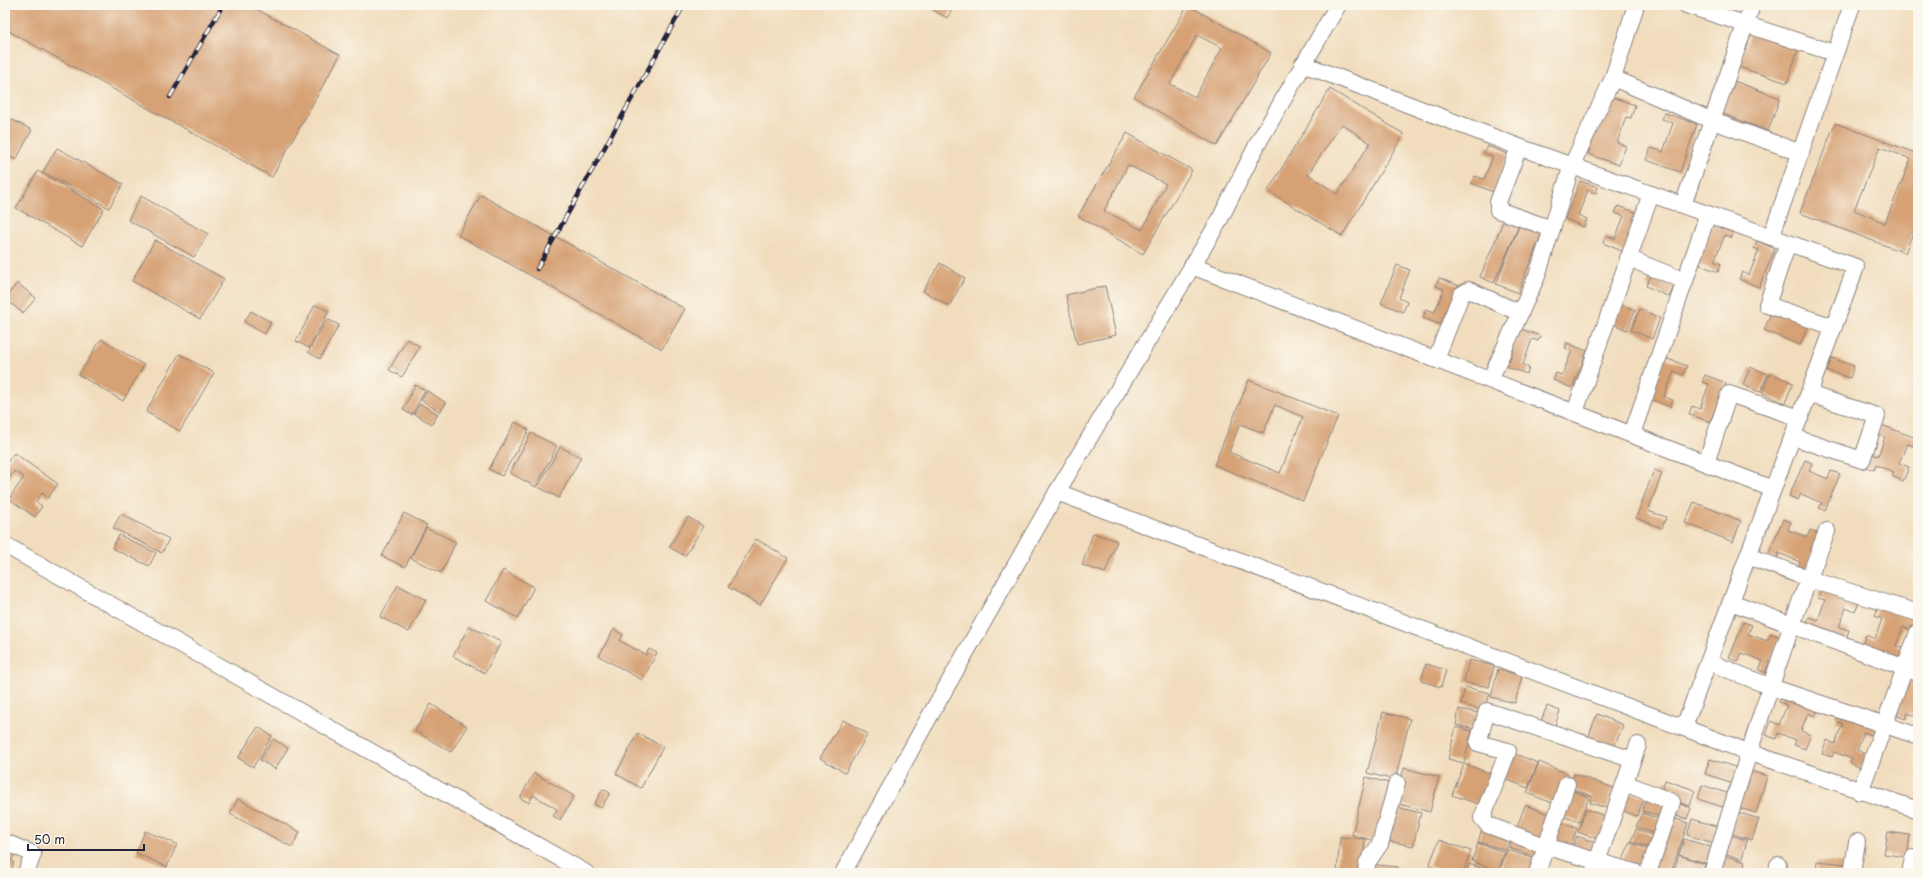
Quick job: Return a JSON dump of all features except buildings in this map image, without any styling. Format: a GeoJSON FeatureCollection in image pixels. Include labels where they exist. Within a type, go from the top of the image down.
{"type":"FeatureCollection","features":[{"type":"Feature","properties":{"kind":"street"},"geometry":{"type":"LineString","coordinates":[[843,873],[923,728],[1058,492],[1218,223],[1258,143],[1338,5]]}},
{"type":"Feature","properties":{"kind":"street"},"geometry":{"type":"LineString","coordinates":[[1490,380],[1538,276],[1572,166],[1613,78],[1636,5]]}},
{"type":"Feature","properties":{"kind":"street"},"geometry":{"type":"LineString","coordinates":[[1686,5],[1834,54]]}},
{"type":"Feature","properties":{"kind":"street"},"geometry":{"type":"LineString","coordinates":[[1683,205],[1752,5]]}},
{"type":"Feature","properties":{"kind":"street"},"geometry":{"type":"LineString","coordinates":[[1771,237],[1852,5]]}},
{"type":"Feature","properties":{"kind":"street"},"geometry":{"type":"LineString","coordinates":[[1303,64],[1519,147],[1856,267],[1684,727]]}},
{"type":"Feature","properties":{"kind":"street"},"geometry":{"type":"LineString","coordinates":[[1613,78],[1713,121],[1801,153]]}},
{"type":"Feature","properties":{"kind":"street"},"geometry":{"type":"LineString","coordinates":[[1519,147],[1498,202],[1498,210],[1552,230]]}},
{"type":"Feature","properties":{"kind":"street"},"geometry":{"type":"LineString","coordinates":[[1575,412],[1651,194]]}},
{"type":"Feature","properties":{"kind":"street"},"geometry":{"type":"LineString","coordinates":[[1632,434],[1708,214]]}},
{"type":"Feature","properties":{"kind":"street"},"geometry":{"type":"LineString","coordinates":[[1788,243],[1768,305],[1834,327]]}},
{"type":"Feature","properties":{"kind":"street"},"geometry":{"type":"LineString","coordinates":[[1628,258],[1685,281]]}},
{"type":"Feature","properties":{"kind":"street"},"geometry":{"type":"LineString","coordinates":[[1192,266],[1773,489]]}},
{"type":"Feature","properties":{"kind":"street"},"geometry":{"type":"LineString","coordinates":[[1436,359],[1461,295],[1469,290],[1520,313]]}},
{"type":"Feature","properties":{"kind":"street"},"geometry":{"type":"LineString","coordinates":[[1706,463],[1730,394],[1800,418]]}},
{"type":"Feature","properties":{"kind":"street"},"geometry":{"type":"LineString","coordinates":[[1793,437],[1862,460],[1877,416],[1809,394]]}},
{"type":"Feature","properties":{"kind":"street"},"geometry":{"type":"LineString","coordinates":[[1058,492],[1748,752],[1860,792],[1918,810]]}},
{"type":"Feature","properties":{"kind":"street"},"geometry":{"type":"LineString","coordinates":[[1712,873],[1748,752],[1809,579],[1828,531]]}},
{"type":"Feature","properties":{"kind":"street"},"geometry":{"type":"LineString","coordinates":[[5,545],[586,873]]}},
{"type":"Feature","properties":{"kind":"street"},"geometry":{"type":"LineString","coordinates":[[1748,556],[1809,579],[1918,613]]}},
{"type":"Feature","properties":{"kind":"street"},"geometry":{"type":"LineString","coordinates":[[1731,602],[1911,671]]}},
{"type":"Feature","properties":{"kind":"street"},"geometry":{"type":"LineString","coordinates":[[1860,792],[1885,724],[1911,671],[1918,632]]}},
{"type":"Feature","properties":{"kind":"street"},"geometry":{"type":"LineString","coordinates":[[1709,662],[1771,687],[1918,736]]}},
{"type":"Feature","properties":{"kind":"street"},"geometry":{"type":"LineString","coordinates":[[1595,867],[1635,753],[1487,711],[1478,743],[1508,751],[1482,818],[1488,825],[1545,846],[1595,867],[1637,873]]}},
{"type":"Feature","properties":{"kind":"street"},"geometry":{"type":"LineString","coordinates":[[1625,782],[1672,802],[1648,873]]}},
{"type":"Feature","properties":{"kind":"street"},"geometry":{"type":"LineString","coordinates":[[1366,873],[1367,863],[1380,844],[1397,783]]}},
{"type":"Feature","properties":{"kind":"street"},"geometry":{"type":"LineString","coordinates":[[1537,873],[1567,784]]}},
{"type":"Feature","properties":{"kind":"street"},"geometry":{"type":"LineString","coordinates":[[5,842],[33,854],[26,873]]}},
{"type":"Feature","properties":{"kind":"street"},"geometry":{"type":"LineString","coordinates":[[1852,873],[1857,842]]}},
{"type":"Feature","properties":{"kind":"railway"},"geometry":{"type":"LineString","coordinates":[[170,97],[223,5]]}},
{"type":"Feature","properties":{"kind":"railway"},"geometry":{"type":"LineString","coordinates":[[537,269],[684,5]]}}]}
